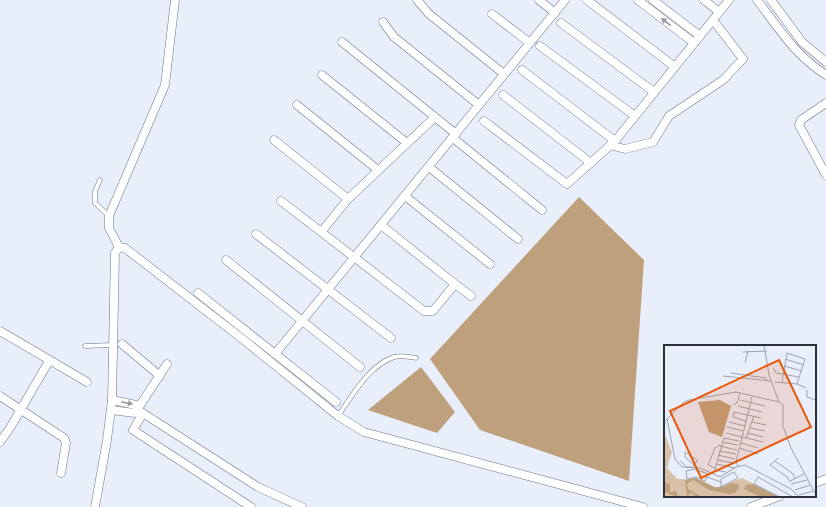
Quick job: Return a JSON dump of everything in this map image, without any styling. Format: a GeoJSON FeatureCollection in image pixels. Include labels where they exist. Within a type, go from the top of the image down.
{"type":"FeatureCollection","features":[{"type":"Feature","properties":{"kind":"street"},"geometry":{"type":"LineString","coordinates":[[175,0],[165,85],[108,215],[109,228],[120,247],[125,248],[239,336],[338,416],[364,432],[590,491],[643,507]]}},
{"type":"Feature","properties":{"kind":"street"},"geometry":{"type":"LineString","coordinates":[[417,0],[428,14],[504,74]]}},
{"type":"Feature","properties":{"kind":"street"},"geometry":{"type":"LineString","coordinates":[[539,0],[555,13]]}},
{"type":"Feature","properties":{"kind":"street"},"geometry":{"type":"LineString","coordinates":[[275,354],[565,0]]}},
{"type":"Feature","properties":{"kind":"street"},"geometry":{"type":"LineString","coordinates":[[587,0],[674,67]]}},
{"type":"Feature","properties":{"kind":"street"},"geometry":{"type":"LineString","coordinates":[[638,0],[694,43]]}},
{"type":"Feature","properties":{"kind":"street"},"geometry":{"type":"LineString","coordinates":[[654,0],[700,36]]}},
{"type":"Feature","properties":{"kind":"street"},"geometry":{"type":"LineString","coordinates":[[704,0],[719,12]]}},
{"type":"Feature","properties":{"kind":"street"},"geometry":{"type":"LineString","coordinates":[[484,121],[567,184],[612,143],[729,0]]}},
{"type":"Feature","properties":{"kind":"street"},"geometry":{"type":"LineString","coordinates":[[757,0],[792,47],[807,62],[826,75]]}},
{"type":"Feature","properties":{"kind":"street"},"geometry":{"type":"LineString","coordinates":[[771,0],[802,42],[826,62]]}},
{"type":"Feature","properties":{"kind":"street"},"geometry":{"type":"LineString","coordinates":[[492,14],[530,43]]}},
{"type":"Feature","properties":{"kind":"street"},"geometry":{"type":"LineString","coordinates":[[522,70],[612,143],[625,149],[653,142],[669,116],[723,80],[743,59],[713,20]]}},
{"type":"Feature","properties":{"kind":"street"},"geometry":{"type":"LineString","coordinates":[[383,22],[394,37],[479,105]]}},
{"type":"Feature","properties":{"kind":"street"},"geometry":{"type":"LineString","coordinates":[[561,23],[654,92]]}},
{"type":"Feature","properties":{"kind":"street"},"geometry":{"type":"LineString","coordinates":[[342,42],[435,117],[454,136],[542,210]]}},
{"type":"Feature","properties":{"kind":"street"},"geometry":{"type":"LineString","coordinates":[[540,46],[635,116]]}},
{"type":"Feature","properties":{"kind":"street"},"geometry":{"type":"LineString","coordinates":[[322,75],[407,143]]}},
{"type":"Feature","properties":{"kind":"street"},"geometry":{"type":"LineString","coordinates":[[503,95],[591,163]]}},
{"type":"Feature","properties":{"kind":"street"},"geometry":{"type":"LineString","coordinates":[[826,103],[801,120],[799,126],[826,175]]}},
{"type":"Feature","properties":{"kind":"street"},"geometry":{"type":"LineString","coordinates":[[297,105],[378,170]]}},
{"type":"Feature","properties":{"kind":"street"},"geometry":{"type":"LineString","coordinates":[[322,231],[348,199],[435,117]]}},
{"type":"Feature","properties":{"kind":"street"},"geometry":{"type":"LineString","coordinates":[[274,140],[348,199]]}},
{"type":"Feature","properties":{"kind":"street"},"geometry":{"type":"LineString","coordinates":[[429,167],[518,238]]}},
{"type":"Feature","properties":{"kind":"street"},"geometry":{"type":"LineString","coordinates":[[405,196],[490,264]]}},
{"type":"Feature","properties":{"kind":"street"},"geometry":{"type":"LineString","coordinates":[[281,201],[322,231],[424,311],[433,311],[455,284]]}},
{"type":"Feature","properties":{"kind":"street"},"geometry":{"type":"LineString","coordinates":[[381,225],[471,296]]}},
{"type":"Feature","properties":{"kind":"street"},"geometry":{"type":"LineString","coordinates":[[256,234],[391,338]]}},
{"type":"Feature","properties":{"kind":"street"},"geometry":{"type":"LineString","coordinates":[[95,507],[112,400],[109,345],[115,253],[120,247]]}},
{"type":"Feature","properties":{"kind":"street"},"geometry":{"type":"LineString","coordinates":[[226,260],[360,367]]}},
{"type":"Feature","properties":{"kind":"street"},"geometry":{"type":"LineString","coordinates":[[198,293],[336,402]]}},
{"type":"Feature","properties":{"kind":"street"},"geometry":{"type":"LineString","coordinates":[[0,331],[87,382]]}},
{"type":"Feature","properties":{"kind":"street"},"geometry":{"type":"LineString","coordinates":[[122,344],[160,376]]}},
{"type":"Feature","properties":{"kind":"street"},"geometry":{"type":"LineString","coordinates":[[0,442],[49,361]]}},
{"type":"Feature","properties":{"kind":"street"},"geometry":{"type":"LineString","coordinates":[[167,364],[132,430],[251,507]]}},
{"type":"Feature","properties":{"kind":"street"},"geometry":{"type":"LineString","coordinates":[[0,396],[64,438],[66,443],[61,473]]}},
{"type":"Feature","properties":{"kind":"street"},"geometry":{"type":"LineString","coordinates":[[112,400],[136,405],[141,411],[258,487],[302,507]]}},
{"type":"Feature","properties":{"kind":"street"},"geometry":{"type":"LineString","coordinates":[[111,410],[130,413],[141,411]]}},
{"type":"Feature","properties":{"kind":"street"},"geometry":{"type":"LineString","coordinates":[[816,483],[826,479]]}},
{"type":"Feature","properties":{"kind":"street"},"geometry":{"type":"LineString","coordinates":[[751,507],[777,497]]}},
{"type":"Feature","properties":{"kind":"lane"},"geometry":{"type":"LineString","coordinates":[[100,180],[94,198],[95,204],[108,215]]}},
{"type":"Feature","properties":{"kind":"lane"},"geometry":{"type":"LineString","coordinates":[[85,346],[95,344],[109,345]]}},
{"type":"Feature","properties":{"kind":"lane"},"geometry":{"type":"LineString","coordinates":[[338,416],[368,376],[385,362],[402,356],[416,358]]}},
{"type":"Feature","properties":{"kind":"shaded area"},"geometry":{"type":"Polygon","coordinates":[[[579,197],[644,260],[629,481],[480,430],[430,359],[579,197]]]}},
{"type":"Feature","properties":{"kind":"shaded area"},"geometry":{"type":"Polygon","coordinates":[[[421,367],[455,412],[437,433],[368,410],[421,367]]]}}]}
